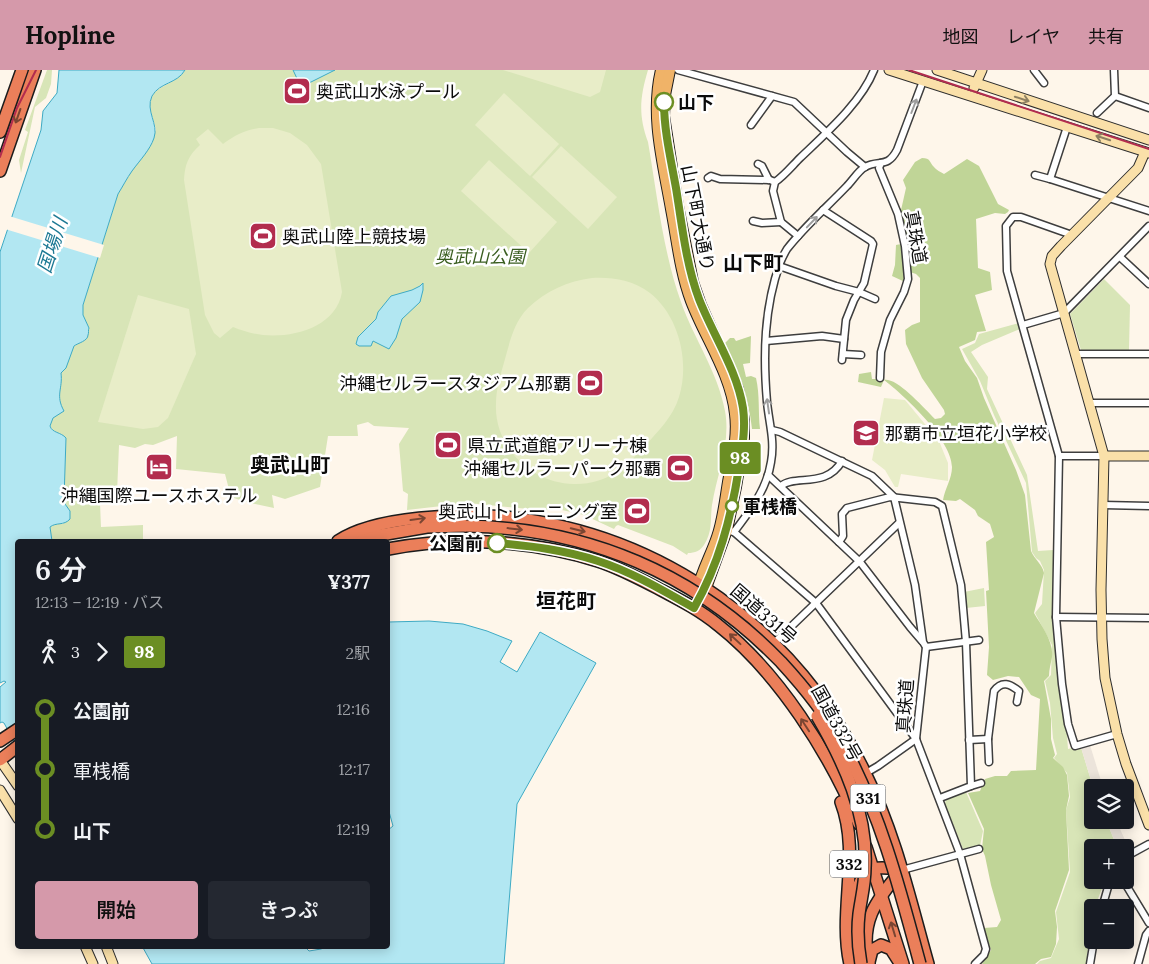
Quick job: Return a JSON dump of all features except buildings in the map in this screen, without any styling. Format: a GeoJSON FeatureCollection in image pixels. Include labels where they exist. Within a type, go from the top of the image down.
{"type":"FeatureCollection","features":[{"type":"Feature","properties":{"kind":"highway"},"geometry":{"type":"LineString","coordinates":[[0,132],[22,70]]}},
{"type":"Feature","properties":{"kind":"highway"},"geometry":{"type":"LineString","coordinates":[[0,171],[35,70]]}},
{"type":"Feature","properties":{"kind":"highway","name":"国道331号"},"geometry":{"type":"LineString","coordinates":[[341,539],[348,534],[382,525],[449,515],[484,515],[518,519],[588,533],[647,555],[702,586],[740,614],[773,648],[814,699],[836,733],[850,758],[882,832],[904,902],[920,964]]}},
{"type":"Feature","properties":{"kind":"highway","name":"国道331号"},"geometry":{"type":"LineString","coordinates":[[357,539],[427,527],[466,526],[506,528],[548,534],[595,545],[636,560],[675,579],[705,598],[773,648],[798,669],[825,703],[866,773],[902,870],[928,964]]}},
{"type":"Feature","properties":{"kind":"highway","name":"331"},"geometry":{"type":"LineString","coordinates":[[390,549],[436,543],[467,542],[529,546],[561,551],[600,562],[640,578],[694,608],[728,633],[750,653],[768,674],[802,721],[833,771],[858,824],[904,964]]}},
{"type":"Feature","properties":{"kind":"highway","name":"国道332号"},"geometry":{"type":"LineString","coordinates":[[773,648],[823,727],[846,774],[857,802],[863,827],[866,854],[865,878],[858,922],[861,964]]}},
{"type":"Feature","properties":{"kind":"highway"},"geometry":{"type":"LineString","coordinates":[[0,760],[15,748]]}},
{"type":"Feature","properties":{"kind":"highway"},"geometry":{"type":"LineString","coordinates":[[833,771],[847,786],[856,784],[866,773]]}},
{"type":"Feature","properties":{"kind":"highway","name":"国道332号"},"geometry":{"type":"LineString","coordinates":[[833,771],[835,786],[845,811],[849,829],[846,926],[847,950],[851,964]]}},
{"type":"Feature","properties":{"kind":"highway"},"geometry":{"type":"LineString","coordinates":[[851,964],[850,934],[853,905],[862,880],[873,870],[882,868],[902,870]]}},
{"type":"Feature","properties":{"kind":"highway","name":"332"},"geometry":{"type":"LineString","coordinates":[[869,964],[866,928],[869,917],[882,894],[902,870]]}},
{"type":"Feature","properties":{"kind":"highway"},"geometry":{"type":"LineString","coordinates":[[869,964],[872,950],[881,945],[893,950],[900,964]]}},
{"type":"Feature","properties":{"kind":"main road","name":"山下町大通り"},"geometry":{"type":"LineString","coordinates":[[661,70],[656,100],[657,125],[681,264],[692,302],[728,383],[736,418],[732,460],[721,523],[694,608]]}},
{"type":"Feature","properties":{"kind":"main road","name":"山下町大通り"},"geometry":{"type":"LineString","coordinates":[[670,70],[664,95],[664,116],[691,274],[701,305],[738,389],[744,420],[744,438],[731,531],[702,586]]}},
{"type":"Feature","properties":{"kind":"street"},"geometry":{"type":"LineString","coordinates":[[678,70],[794,102],[865,167]]}},
{"type":"Feature","properties":{"kind":"street"},"geometry":{"type":"LineString","coordinates":[[708,178],[711,176],[720,179],[772,181],[826,133],[864,89],[874,70]]}},
{"type":"Feature","properties":{"kind":"street"},"geometry":{"type":"LineString","coordinates":[[890,70],[1147,153],[1138,168],[1108,197],[1050,260],[1104,456],[1101,617],[1105,678],[1117,734],[1135,792],[1149,825]]}},
{"type":"Feature","properties":{"kind":"street"},"geometry":{"type":"LineString","coordinates":[[936,70],[1149,140]]}},
{"type":"Feature","properties":{"kind":"street"},"geometry":{"type":"LineString","coordinates":[[971,96],[982,70]]}},
{"type":"Feature","properties":{"kind":"street"},"geometry":{"type":"LineString","coordinates":[[1034,70],[1044,83]]}},
{"type":"Feature","properties":{"kind":"street"},"geometry":{"type":"LineString","coordinates":[[1097,113],[1115,96],[1114,70]]}},
{"type":"Feature","properties":{"kind":"street"},"geometry":{"type":"LineString","coordinates":[[866,773],[916,739],[816,603],[731,531],[757,501],[768,475],[772,454],[772,430],[766,380],[768,309],[771,292],[786,250],[865,167],[888,161],[894,156],[923,81]]}},
{"type":"Feature","properties":{"kind":"street"},"geometry":{"type":"LineString","coordinates":[[751,125],[772,96]]}},
{"type":"Feature","properties":{"kind":"street"},"geometry":{"type":"LineString","coordinates":[[1115,96],[1149,108]]}},
{"type":"Feature","properties":{"kind":"street"},"geometry":{"type":"LineString","coordinates":[[1050,179],[1068,127]]}},
{"type":"Feature","properties":{"kind":"street","name":"真珠道"},"geometry":{"type":"LineString","coordinates":[[880,378],[880,355],[883,344],[890,320],[904,292],[908,279],[905,246],[898,214],[879,168],[881,162]]}},
{"type":"Feature","properties":{"kind":"street"},"geometry":{"type":"LineString","coordinates":[[758,164],[762,166],[772,181],[781,222],[798,236]]}},
{"type":"Feature","properties":{"kind":"street"},"geometry":{"type":"LineString","coordinates":[[1035,175],[1149,211]]}},
{"type":"Feature","properties":{"kind":"street"},"geometry":{"type":"LineString","coordinates":[[824,210],[871,241],[872,244],[864,282],[846,320],[844,339],[843,357],[861,355]]}},
{"type":"Feature","properties":{"kind":"street"},"geometry":{"type":"LineString","coordinates":[[1072,235],[1021,216],[1013,217],[1007,222],[1007,272],[1059,456],[1056,617],[1062,684],[1068,724],[1075,746],[1117,734]]}},
{"type":"Feature","properties":{"kind":"street"},"geometry":{"type":"LineString","coordinates":[[753,222],[781,222]]}},
{"type":"Feature","properties":{"kind":"street"},"geometry":{"type":"LineString","coordinates":[[1022,325],[1064,313],[1149,226]]}},
{"type":"Feature","properties":{"kind":"street"},"geometry":{"type":"LineString","coordinates":[[1120,257],[1149,284]]}},
{"type":"Feature","properties":{"kind":"street"},"geometry":{"type":"LineString","coordinates":[[780,266],[875,299]]}},
{"type":"Feature","properties":{"kind":"street"},"geometry":{"type":"LineString","coordinates":[[766,341],[822,336],[844,339]]}},
{"type":"Feature","properties":{"kind":"street"},"geometry":{"type":"LineString","coordinates":[[1075,354],[1149,354]]}},
{"type":"Feature","properties":{"kind":"street"},"geometry":{"type":"LineString","coordinates":[[1089,404],[1149,403]]}},
{"type":"Feature","properties":{"kind":"street"},"geometry":{"type":"LineString","coordinates":[[772,430],[872,476],[894,496]]}},
{"type":"Feature","properties":{"kind":"street"},"geometry":{"type":"LineString","coordinates":[[1059,456],[1149,456]]}},
{"type":"Feature","properties":{"kind":"street"},"geometry":{"type":"LineString","coordinates":[[780,486],[785,482],[810,480],[826,476],[839,467],[842,461]]}},
{"type":"Feature","properties":{"kind":"street"},"geometry":{"type":"LineString","coordinates":[[768,475],[860,562],[924,644],[979,640]]}},
{"type":"Feature","properties":{"kind":"street"},"geometry":{"type":"LineString","coordinates":[[839,542],[843,536],[842,514],[847,508],[894,496],[935,502],[942,506],[961,585],[966,642],[971,786]]}},
{"type":"Feature","properties":{"kind":"street","name":"真珠道"},"geometry":{"type":"LineString","coordinates":[[894,496],[914,585],[924,644],[916,739],[960,854],[986,949],[984,955],[975,964]]}},
{"type":"Feature","properties":{"kind":"street"},"geometry":{"type":"LineString","coordinates":[[1103,505],[1149,506]]}},
{"type":"Feature","properties":{"kind":"street"},"geometry":{"type":"LineString","coordinates":[[773,648],[816,603],[900,523]]}},
{"type":"Feature","properties":{"kind":"street"},"geometry":{"type":"LineString","coordinates":[[1056,617],[1149,618]]}},
{"type":"Feature","properties":{"kind":"street"},"geometry":{"type":"LineString","coordinates":[[989,762],[988,739],[994,691],[998,686],[1011,684],[1019,691],[1017,702]]}},
{"type":"Feature","properties":{"kind":"street"},"geometry":{"type":"LineString","coordinates":[[969,740],[988,739]]}},
{"type":"Feature","properties":{"kind":"street"},"geometry":{"type":"LineString","coordinates":[[0,760],[15,782]]}},
{"type":"Feature","properties":{"kind":"street"},"geometry":{"type":"LineString","coordinates":[[940,798],[981,783]]}},
{"type":"Feature","properties":{"kind":"street"},"geometry":{"type":"LineString","coordinates":[[0,790],[15,814]]}},
{"type":"Feature","properties":{"kind":"street"},"geometry":{"type":"LineString","coordinates":[[1134,853],[1149,844]]}},
{"type":"Feature","properties":{"kind":"street"},"geometry":{"type":"LineString","coordinates":[[902,870],[979,849]]}},
{"type":"Feature","properties":{"kind":"street"},"geometry":{"type":"LineString","coordinates":[[1128,889],[1149,923]]}},
{"type":"Feature","properties":{"kind":"street"},"geometry":{"type":"LineString","coordinates":[[1138,964],[1146,934],[1149,930]]}},
{"type":"Feature","properties":{"kind":"street"},"geometry":{"type":"LineString","coordinates":[[87,949],[93,964]]}},
{"type":"Feature","properties":{"kind":"street"},"geometry":{"type":"LineString","coordinates":[[107,949],[113,964]]}},
{"type":"Feature","properties":{"kind":"street"},"geometry":{"type":"LineString","coordinates":[[1090,964],[1092,949]]}},
{"type":"Feature","properties":{"kind":"green space"},"geometry":{"type":"Polygon","coordinates":[[[47,70],[52,70],[51,84],[46,98],[35,107],[21,173],[19,160],[28,132],[25,130],[47,70]]]}},
{"type":"Feature","properties":{"kind":"green space","name":"奥武山公園"},"geometry":{"type":"Polygon","coordinates":[[[185,70],[648,70],[643,89],[641,114],[648,142],[665,243],[686,316],[717,383],[725,411],[725,447],[712,505],[710,530],[707,540],[702,547],[687,555],[673,546],[618,525],[614,529],[584,515],[562,510],[539,510],[468,503],[407,510],[408,494],[403,491],[399,444],[409,428],[374,426],[368,422],[357,425],[358,436],[328,436],[320,487],[285,499],[272,495],[274,508],[231,497],[225,474],[176,469],[177,436],[153,445],[145,444],[135,448],[119,445],[117,493],[100,503],[101,527],[143,525],[143,539],[52,539],[50,527],[54,524],[63,524],[70,511],[64,499],[66,438],[53,430],[50,425],[60,406],[61,373],[66,368],[73,348],[89,328],[83,315],[83,305],[118,194],[156,130],[150,109],[151,99],[159,89],[181,75],[185,70]]]}},
{"type":"Feature","properties":{"kind":"green space"},"geometry":{"type":"Polygon","coordinates":[[[503,70],[606,70],[600,92],[590,97],[503,70]]]}},
{"type":"Feature","properties":{"kind":"green space"},"geometry":{"type":"Polygon","coordinates":[[[504,93],[559,144],[530,176],[475,125],[504,93]]]}},
{"type":"Feature","properties":{"kind":"green space","name":"奥武山陸上競技場"},"geometry":{"type":"Polygon","coordinates":[[[259,128],[273,128],[290,133],[307,145],[321,164],[342,292],[338,304],[331,314],[323,322],[312,328],[288,334],[263,335],[233,327],[220,338],[214,333],[205,315],[184,180],[185,169],[190,157],[200,145],[196,139],[208,129],[223,144],[240,133],[259,128]]]}},
{"type":"Feature","properties":{"kind":"green space"},"geometry":{"type":"Polygon","coordinates":[[[561,146],[617,197],[588,229],[532,177],[561,146]]]}},
{"type":"Feature","properties":{"kind":"green space"},"geometry":{"type":"Polygon","coordinates":[[[922,158],[928,160],[944,174],[967,159],[979,166],[998,204],[1009,210],[1005,214],[995,213],[976,219],[978,268],[990,272],[992,290],[975,295],[986,331],[977,332],[975,340],[959,347],[965,361],[977,378],[1016,470],[1025,495],[1031,551],[1044,573],[1034,613],[1046,634],[1052,651],[1049,676],[1044,681],[1051,719],[1051,739],[1055,755],[1053,758],[1063,767],[1067,775],[1069,796],[1066,810],[1069,870],[1055,911],[1057,927],[1056,944],[1051,957],[1041,959],[1035,964],[982,964],[991,950],[984,928],[997,927],[1001,920],[982,849],[984,829],[968,793],[980,791],[985,779],[995,776],[1007,776],[1011,771],[1036,770],[1040,699],[1031,695],[1019,677],[1008,676],[993,680],[987,675],[989,647],[986,591],[989,590],[986,542],[994,537],[990,524],[978,516],[975,510],[960,499],[956,501],[943,500],[952,471],[950,456],[926,419],[884,380],[881,387],[858,382],[859,374],[871,372],[872,379],[882,379],[893,382],[913,396],[935,419],[941,418],[945,414],[922,378],[906,344],[905,330],[920,322],[920,278],[916,274],[907,271],[905,282],[892,276],[895,265],[896,245],[901,244],[899,219],[906,188],[903,180],[915,162],[922,158]]]}},
{"type":"Feature","properties":{"kind":"green space"},"geometry":{"type":"Polygon","coordinates":[[[489,160],[557,222],[529,253],[461,191],[489,160]]]}},
{"type":"Feature","properties":{"kind":"green space","name":"沖縄セルラースタジアム那覇"},"geometry":{"type":"Polygon","coordinates":[[[592,278],[607,278],[629,282],[650,293],[660,303],[668,314],[680,340],[683,369],[682,383],[679,397],[669,417],[630,461],[614,474],[605,478],[585,484],[574,484],[544,478],[530,470],[519,460],[501,435],[497,420],[497,392],[511,339],[523,313],[550,292],[566,284],[592,278]]]}},
{"type":"Feature","properties":{"kind":"green space"},"geometry":{"type":"Polygon","coordinates":[[[1104,279],[1130,305],[1129,350],[1081,350],[1070,314],[1104,279]]]}},
{"type":"Feature","properties":{"kind":"green space"},"geometry":{"type":"Polygon","coordinates":[[[138,295],[189,309],[196,354],[168,418],[158,427],[143,429],[98,422],[138,295]]]}},
{"type":"Feature","properties":{"kind":"green space"},"geometry":{"type":"Polygon","coordinates":[[[1019,323],[1020,329],[982,345],[971,352],[988,377],[987,389],[1027,475],[1038,551],[1053,550],[1068,749],[1080,746],[1080,744],[1091,779],[1084,779],[1084,829],[1110,829],[1114,839],[1084,839],[1084,889],[1102,889],[1098,899],[1084,899],[1084,949],[1088,949],[1086,964],[1037,964],[1040,961],[1051,958],[1059,939],[1056,912],[1070,872],[1066,810],[1070,797],[1067,773],[1054,758],[1057,754],[1045,681],[1051,675],[1052,645],[1035,613],[1042,604],[1044,570],[1040,561],[1032,552],[1026,483],[980,381],[962,349],[975,343],[979,334],[1019,323]]]}},
{"type":"Feature","properties":{"kind":"green space"},"geometry":{"type":"Polygon","coordinates":[[[751,336],[750,363],[743,364],[746,377],[756,378],[760,429],[752,429],[742,385],[725,343],[730,338],[734,338],[736,341],[751,336]]]}},
{"type":"Feature","properties":{"kind":"green space"},"geometry":{"type":"Polygon","coordinates":[[[884,398],[905,400],[939,441],[948,463],[948,481],[901,474],[898,487],[895,487],[885,470],[872,460],[884,398]]]}},
{"type":"Feature","properties":{"kind":"green space"},"geometry":{"type":"Polygon","coordinates":[[[984,588],[985,606],[966,608],[964,592],[984,588]]]}},
{"type":"Feature","properties":{"kind":"green space"},"geometry":{"type":"Polygon","coordinates":[[[966,792],[983,831],[980,846],[966,850],[963,849],[945,804],[946,799],[966,792]]]}},
{"type":"Feature","properties":{"kind":"shaded area"},"geometry":{"type":"Polygon","coordinates":[[[1089,742],[1101,779],[1091,779],[1080,744],[1089,742]]]}},
{"type":"Feature","properties":{"kind":"shaded area"},"geometry":{"type":"Polygon","coordinates":[[[1110,829],[1120,829],[1125,839],[1114,839],[1110,829]]]}},
{"type":"Feature","properties":{"kind":"water","name":"国場川"},"geometry":{"type":"Polygon","coordinates":[[[59,70],[185,70],[178,78],[155,91],[152,96],[150,107],[155,128],[154,138],[118,194],[83,305],[83,315],[89,328],[88,337],[74,346],[66,368],[61,373],[60,401],[64,411],[53,418],[50,426],[66,438],[64,499],[70,511],[70,519],[50,527],[52,539],[15,539],[15,743],[4,723],[0,723],[0,687],[6,682],[0,683],[0,252],[41,130],[43,111],[57,93],[59,70]]]}},
{"type":"Feature","properties":{"kind":"water"},"geometry":{"type":"Polygon","coordinates":[[[293,70],[335,70],[301,87],[293,70]]]}},
{"type":"Feature","properties":{"kind":"water"},"geometry":{"type":"Polygon","coordinates":[[[423,283],[420,302],[402,319],[396,338],[389,349],[373,341],[371,346],[359,346],[356,344],[358,337],[376,319],[378,312],[391,296],[412,290],[423,283]]]}},
{"type":"Feature","properties":{"kind":"water"},"geometry":{"type":"Polygon","coordinates":[[[429,621],[463,624],[487,631],[512,641],[500,662],[517,672],[540,632],[596,663],[517,804],[504,964],[152,964],[144,949],[307,949],[309,951],[321,949],[390,949],[390,828],[393,826],[390,815],[390,622],[429,621]]]}},
{"type":"Feature","properties":{"kind":"pier"},"geometry":{"type":"Polygon","coordinates":[[[9,216],[104,245],[100,258],[5,229],[9,216]]]}},
{"type":"Feature","properties":{"kind":"railway"},"geometry":{"type":"LineString","coordinates":[[0,157],[17,108],[36,70]]}},
{"type":"Feature","properties":{"kind":"railway"},"geometry":{"type":"LineString","coordinates":[[909,70],[1149,149]]}},
{"type":"Feature","properties":{"kind":"bus line","name":"98"},"geometry":{"type":"LineString","coordinates":[[497,543],[561,551],[600,562],[640,578],[694,608],[706,588],[715,566],[732,509],[744,438],[744,420],[738,389],[701,305],[691,274],[667,138],[664,102]]}},
{"type":"Feature","properties":{"kind":"place","name":"奥武山水泳プール"},"geometry":{"type":"Point","coordinates":[297,91]}},
{"type":"Feature","properties":{"kind":"place","name":"山下"},"geometry":{"type":"Point","coordinates":[664,102]}},
{"type":"Feature","properties":{"kind":"place","name":"奥武山陸上競技場"},"geometry":{"type":"Point","coordinates":[263,236]}},
{"type":"Feature","properties":{"kind":"place","name":"沖縄セルラースタジアム那覇"},"geometry":{"type":"Point","coordinates":[590,383]}},
{"type":"Feature","properties":{"kind":"place","name":"那覇市立垣花小学校"},"geometry":{"type":"Point","coordinates":[866,433]}},
{"type":"Feature","properties":{"kind":"place","name":"県立武道館アリーナ棟"},"geometry":{"type":"Point","coordinates":[448,445]}},
{"type":"Feature","properties":{"kind":"place","name":"沖縄国際ユースホステル"},"geometry":{"type":"Point","coordinates":[159,467]}},
{"type":"Feature","properties":{"kind":"place","name":"沖縄セルラーパーク那覇"},"geometry":{"type":"Point","coordinates":[680,468]}},
{"type":"Feature","properties":{"kind":"place","name":"軍桟橋"},"geometry":{"type":"Point","coordinates":[732,506]}},
{"type":"Feature","properties":{"kind":"place","name":"奥武山トレーニング室"},"geometry":{"type":"Point","coordinates":[637,511]}},
{"type":"Feature","properties":{"kind":"place","name":"公園前"},"geometry":{"type":"Point","coordinates":[497,543]}},
{"type":"Feature","properties":{"kind":"district","name":"山下町"},"geometry":{"type":"Point","coordinates":[753,262]}},
{"type":"Feature","properties":{"kind":"district","name":"奥武山町"},"geometry":{"type":"Point","coordinates":[290,464]}},
{"type":"Feature","properties":{"kind":"district","name":"垣花町"},"geometry":{"type":"Point","coordinates":[566,600]}}]}
